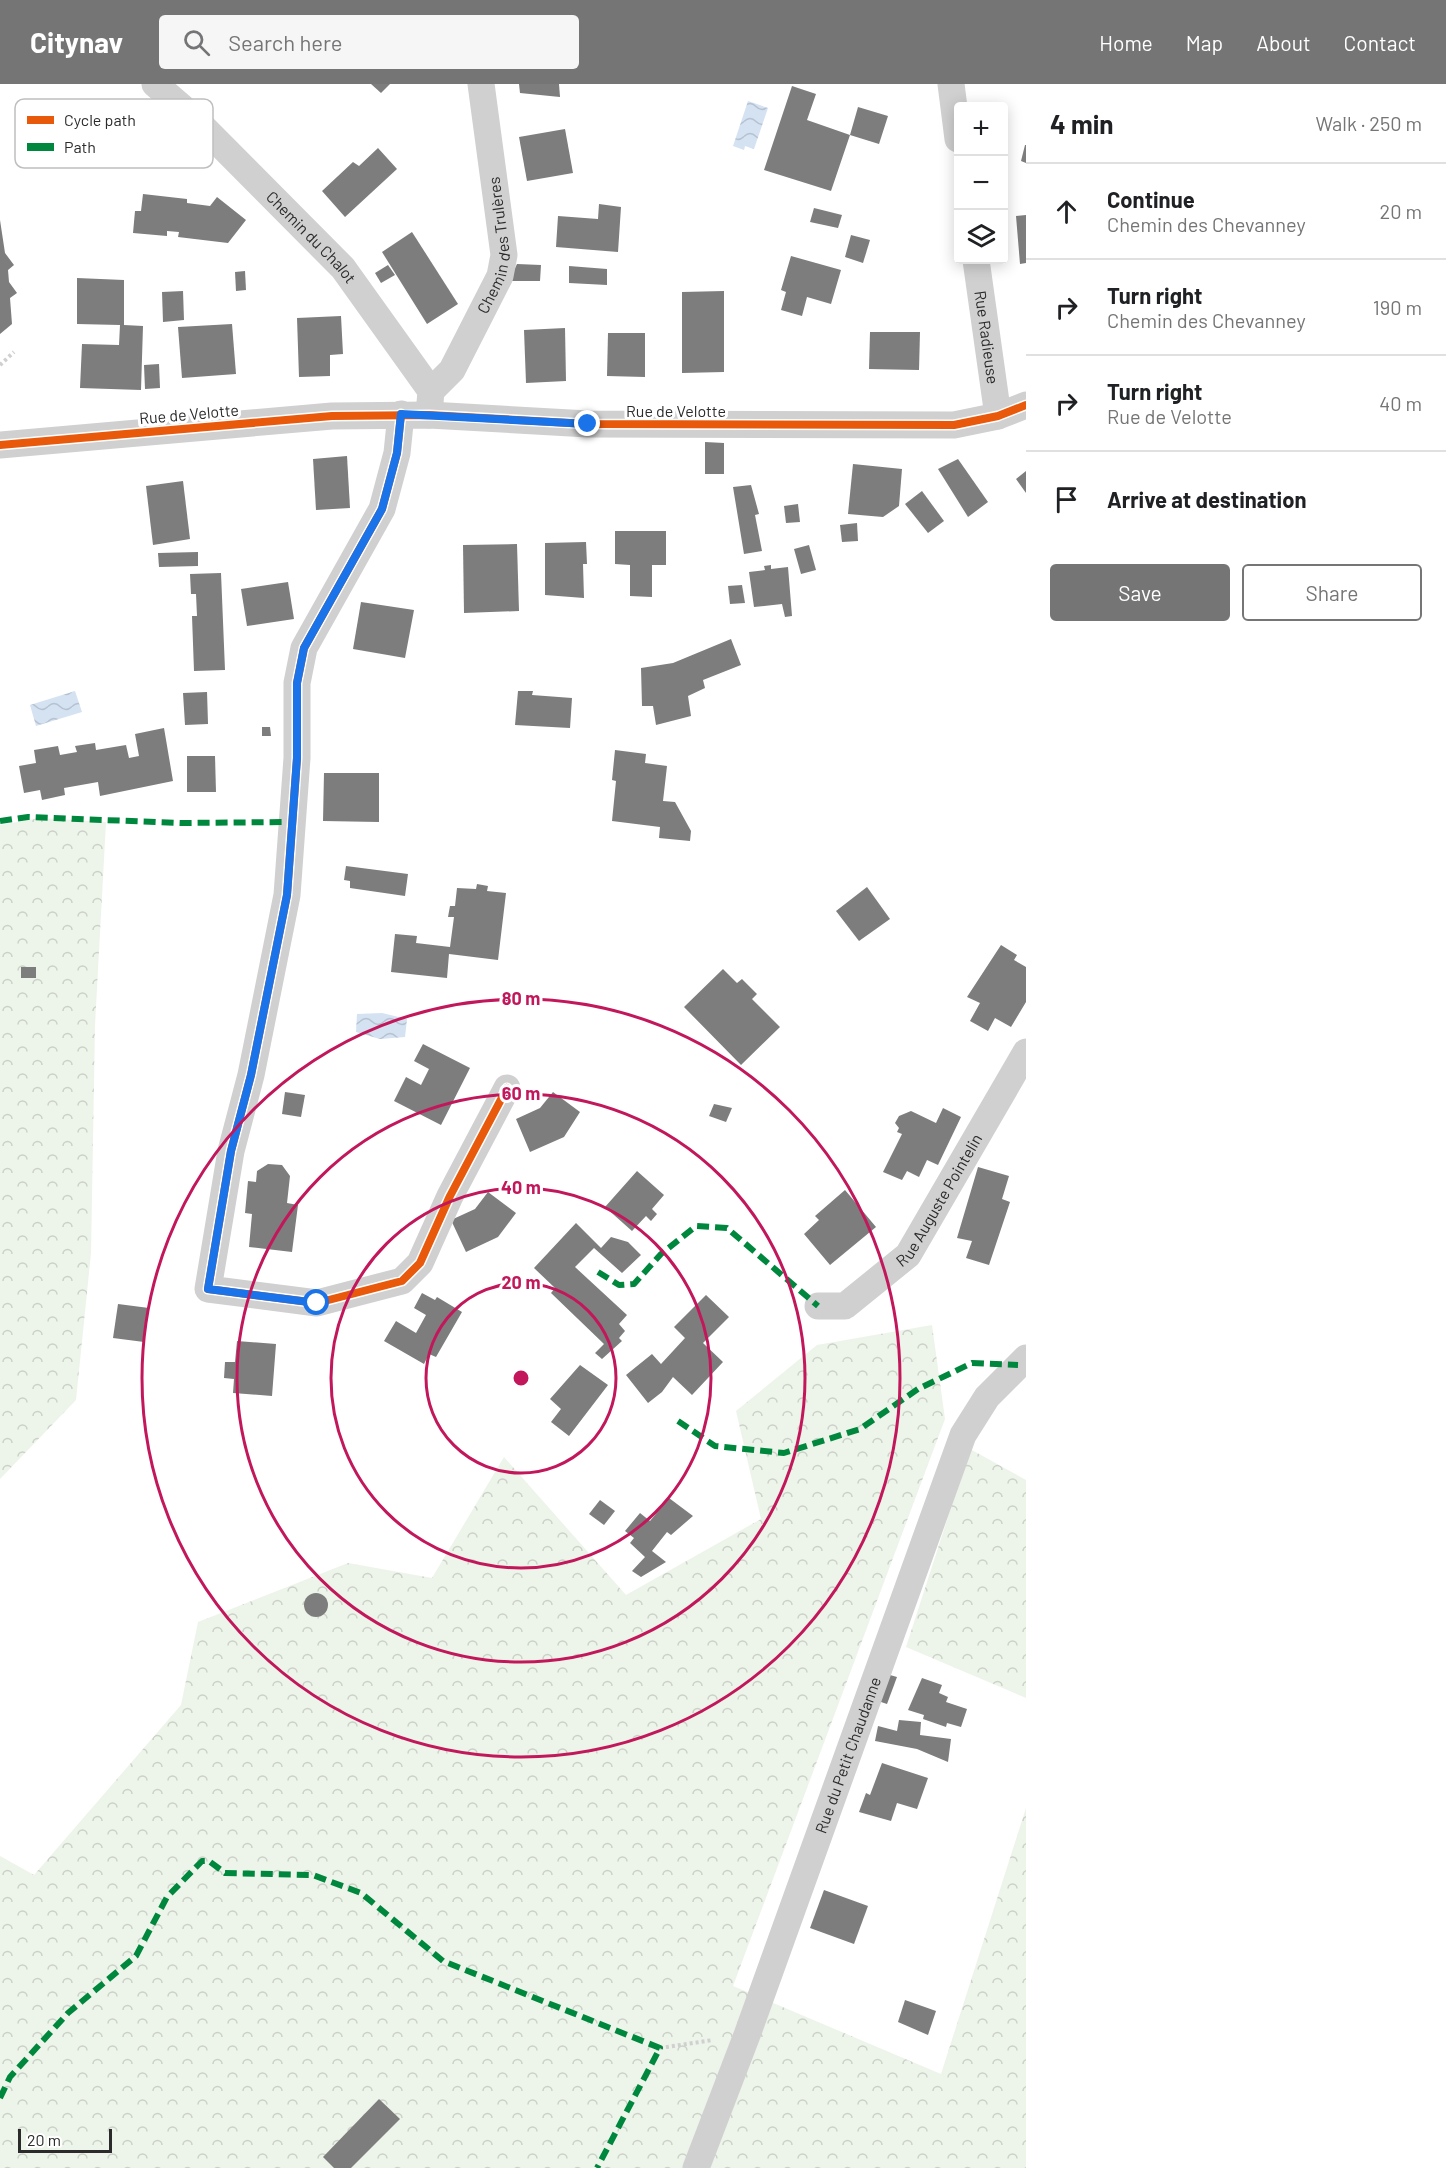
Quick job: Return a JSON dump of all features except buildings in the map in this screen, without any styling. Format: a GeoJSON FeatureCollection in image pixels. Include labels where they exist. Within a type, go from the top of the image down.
{"type":"FeatureCollection","features":[{"type":"Feature","properties":{"kind":"street","name":"Chemin du Chalot"},"geometry":{"type":"LineString","coordinates":[[155,84],[172,99]]}},
{"type":"Feature","properties":{"kind":"street","name":"Chemin des Trulères"},"geometry":{"type":"LineString","coordinates":[[430,403],[452,370],[500,276],[504,255],[482,84]]}},
{"type":"Feature","properties":{"kind":"street"},"geometry":{"type":"LineString","coordinates":[[951,84],[954,108]]}},
{"type":"Feature","properties":{"kind":"street","name":"Chemin du Chalot"},"geometry":{"type":"LineString","coordinates":[[213,137],[343,268],[430,403]]}},
{"type":"Feature","properties":{"kind":"street","name":"Rue Radieuse"},"geometry":{"type":"LineString","coordinates":[[977,264],[998,416]]}},
{"type":"Feature","properties":{"kind":"street","name":"Rue de Velotte"},"geometry":{"type":"LineString","coordinates":[[0,445],[332,416],[401,414],[430,403],[588,424],[954,425],[998,416],[1026,405]]}},
{"type":"Feature","properties":{"kind":"street"},"geometry":{"type":"LineString","coordinates":[[401,414],[397,453],[382,509],[304,648],[297,683],[297,758],[287,895],[251,1075],[231,1151],[208,1289],[317,1303],[402,1281],[420,1263],[450,1196],[507,1088]]}},
{"type":"Feature","properties":{"kind":"street","name":"Rue Auguste Pointelin"},"geometry":{"type":"LineString","coordinates":[[818,1306],[845,1306],[908,1255],[1026,1052]]}},
{"type":"Feature","properties":{"kind":"street","name":"Rue du Petit Chaudanne"},"geometry":{"type":"LineString","coordinates":[[696,2168],[747,2035],[963,1435],[987,1398],[1022,1362]]}},
{"type":"Feature","properties":{"kind":"path"},"geometry":{"type":"LineString","coordinates":[[0,365],[14,352]]}},
{"type":"Feature","properties":{"kind":"path"},"geometry":{"type":"LineString","coordinates":[[660,2048],[747,2035]]}},
{"type":"Feature","properties":{"kind":"green space"},"geometry":{"type":"Polygon","coordinates":[[[40,818],[106,822],[95,1025],[91,1253],[76,1400],[0,1479],[0,825],[40,818]]]}},
{"type":"Feature","properties":{"kind":"green space"},"geometry":{"type":"Polygon","coordinates":[[[932,1325],[945,1419],[733,1986],[941,2074],[1026,1808],[1026,2168],[0,2168],[0,1856],[34,1875],[181,1705],[198,1622],[348,1563],[432,1578],[504,1457],[626,1595],[761,1519],[736,1411],[817,1345],[932,1325]]]}},
{"type":"Feature","properties":{"kind":"green space"},"geometry":{"type":"Polygon","coordinates":[[[970,1449],[1026,1480],[1026,1698],[906,1647],[970,1449]]]}},
{"type":"Feature","properties":{"kind":"water"},"geometry":{"type":"Polygon","coordinates":[[[748,101],[768,108],[754,149],[745,146],[744,150],[733,146],[748,101]]]}},
{"type":"Feature","properties":{"kind":"water"},"geometry":{"type":"Polygon","coordinates":[[[75,691],[82,712],[36,726],[30,705],[75,691]]]}},
{"type":"Feature","properties":{"kind":"water"},"geometry":{"type":"Polygon","coordinates":[[[382,1013],[407,1019],[405,1037],[380,1039],[356,1032],[357,1014],[382,1013]]]}},
{"type":"Feature","properties":{"kind":"marked path"},"geometry":{"type":"LineString","coordinates":[[0,821],[28,817],[180,823],[292,822]]}},
{"type":"Feature","properties":{"kind":"marked path"},"geometry":{"type":"LineString","coordinates":[[598,1272],[619,1285],[634,1284],[661,1254],[696,1226],[727,1228],[818,1306]]}},
{"type":"Feature","properties":{"kind":"marked path"},"geometry":{"type":"LineString","coordinates":[[678,1421],[715,1446],[784,1453],[860,1429],[918,1389],[972,1363],[1018,1365]]}},
{"type":"Feature","properties":{"kind":"marked path"},"geometry":{"type":"LineString","coordinates":[[0,2098],[10,2077],[68,2013],[136,1956],[167,1897],[202,1861],[209,1861],[225,1873],[313,1875],[361,1893],[443,1961],[660,2048],[597,2168]]}},
{"type":"Feature","properties":{"kind":"cycle path"},"geometry":{"type":"LineString","coordinates":[[0,445],[332,416],[429,415],[588,424],[954,425],[998,416],[1026,405]]}},
{"type":"Feature","properties":{"kind":"cycle path"},"geometry":{"type":"LineString","coordinates":[[401,414],[397,453],[382,509],[304,648],[297,683],[297,758],[287,895],[251,1075],[231,1151],[208,1289],[317,1303],[402,1281],[420,1263],[450,1196],[507,1088]]}},
{"type":"Feature","properties":{"kind":"route"},"geometry":{"type":"LineString","coordinates":[[317,1303],[225,1293],[208,1289],[231,1151],[251,1075],[287,895],[297,758],[297,683],[304,648],[382,509],[397,453],[401,414],[588,424]]}}]}
